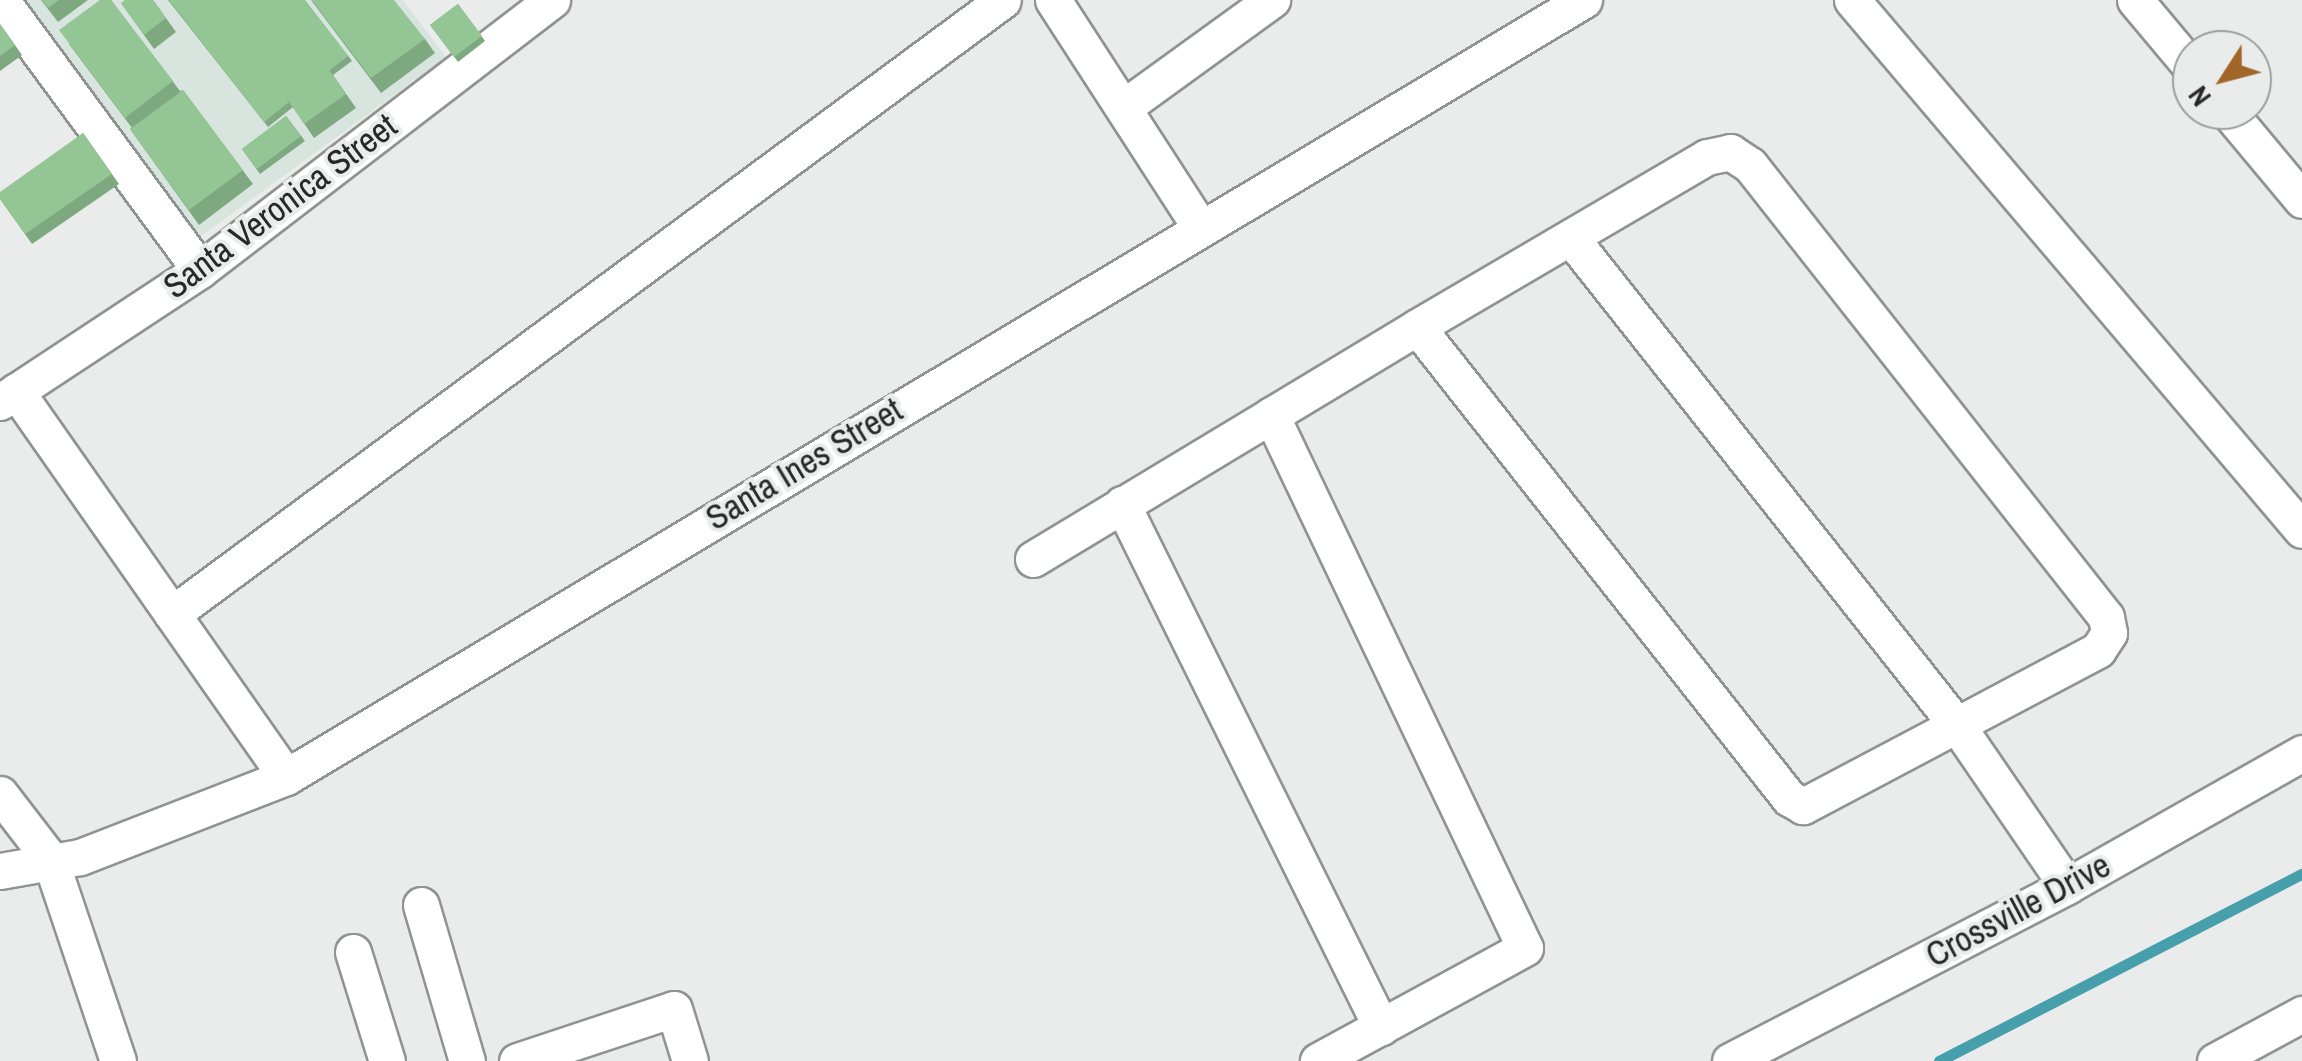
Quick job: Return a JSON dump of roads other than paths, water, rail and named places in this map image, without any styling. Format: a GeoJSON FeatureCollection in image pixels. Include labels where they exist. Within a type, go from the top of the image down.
{"type":"FeatureCollection","features":[{"type":"Feature","properties":{"kind":"street"},"geometry":{"type":"LineString","coordinates":[[1,0],[200,270]]}},
{"type":"Feature","properties":{"kind":"street","name":"Santa Veronica Street"},"geometry":{"type":"LineString","coordinates":[[8,396],[200,270],[552,0]]}},
{"type":"Feature","properties":{"kind":"street"},"geometry":{"type":"LineString","coordinates":[[172,614],[1003,0]]}},
{"type":"Feature","properties":{"kind":"street"},"geometry":{"type":"LineString","coordinates":[[1053,0],[1199,226]]}},
{"type":"Feature","properties":{"kind":"street"},"geometry":{"type":"LineString","coordinates":[[1124,107],[1272,0]]}},
{"type":"Feature","properties":{"kind":"street","name":"Santa Ines Street"},"geometry":{"type":"LineString","coordinates":[[0,871],[80,856],[286,776],[1199,226],[1584,0]]}},
{"type":"Feature","properties":{"kind":"street"},"geometry":{"type":"LineString","coordinates":[[1852,0],[2302,530]]}},
{"type":"Feature","properties":{"kind":"street"},"geometry":{"type":"LineString","coordinates":[[2135,0],[2172,44]]}},
{"type":"Feature","properties":{"kind":"street"},"geometry":{"type":"LineString","coordinates":[[2244,130],[2302,200]]}},
{"type":"Feature","properties":{"kind":"street"},"geometry":{"type":"LineString","coordinates":[[1033,559],[1417,327],[1707,156],[1730,152],[1750,166],[2106,617],[2109,634],[2098,650],[1960,728],[1816,803],[1803,806],[1789,798],[1417,327]]}},
{"type":"Feature","properties":{"kind":"street"},"geometry":{"type":"LineString","coordinates":[[1572,238],[1960,728],[2068,886]]}},
{"type":"Feature","properties":{"kind":"street"},"geometry":{"type":"LineString","coordinates":[[8,396],[172,614],[286,776]]}},
{"type":"Feature","properties":{"kind":"street"},"geometry":{"type":"LineString","coordinates":[[1271,415],[1522,933],[1525,948],[1514,958],[1318,1061]]}},
{"type":"Feature","properties":{"kind":"street"},"geometry":{"type":"LineString","coordinates":[[1122,504],[1381,1026]]}},
{"type":"Feature","properties":{"kind":"street","name":"Crossville Drive"},"geometry":{"type":"LineString","coordinates":[[1730,1061],[2068,886],[2302,753]]}},
{"type":"Feature","properties":{"kind":"street"},"geometry":{"type":"LineString","coordinates":[[0,794],[50,859],[118,1061]]}},
{"type":"Feature","properties":{"kind":"street"},"geometry":{"type":"LineString","coordinates":[[421,905],[467,1061]]}},
{"type":"Feature","properties":{"kind":"street"},"geometry":{"type":"LineString","coordinates":[[353,952],[387,1061]]}},
{"type":"Feature","properties":{"kind":"street"},"geometry":{"type":"LineString","coordinates":[[536,1058],[674,1009],[690,1061]]}},
{"type":"Feature","properties":{"kind":"street"},"geometry":{"type":"LineString","coordinates":[[2215,1061],[2302,1014]]}},
{"type":"Feature","properties":{"kind":"waterway"},"geometry":{"type":"LineString","coordinates":[[1939,1061],[2302,874]]}}]}
